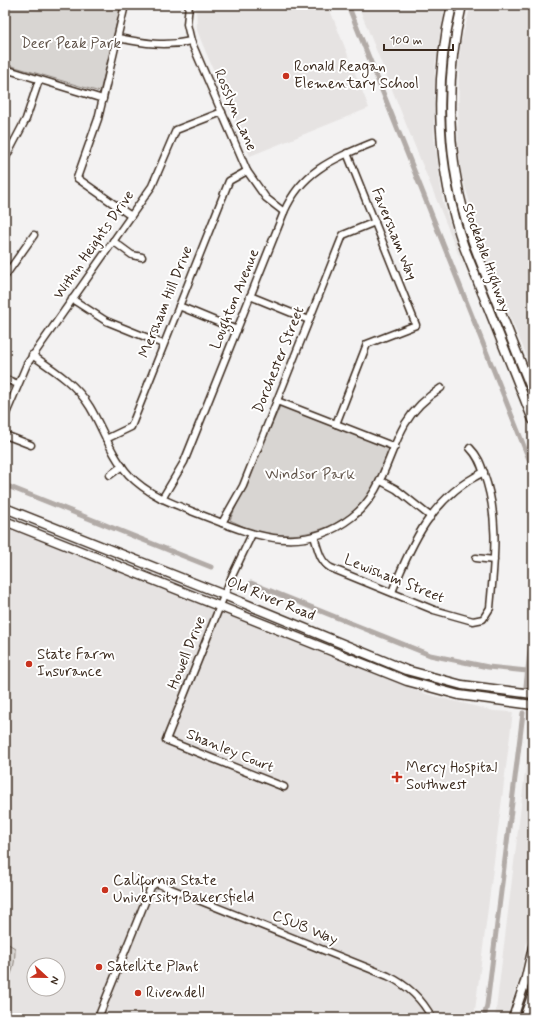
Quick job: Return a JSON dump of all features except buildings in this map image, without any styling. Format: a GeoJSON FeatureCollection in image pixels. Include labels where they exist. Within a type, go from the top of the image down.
{"type":"FeatureCollection","features":[{"type":"Feature","properties":{"kind":"main road","name":"Stockdale Highway"},"geometry":{"type":"LineString","coordinates":[[452,5],[447,30],[440,89],[444,160],[457,225],[533,420]]}},
{"type":"Feature","properties":{"kind":"main road","name":"Stockdale Highway"},"geometry":{"type":"LineString","coordinates":[[462,5],[453,54],[450,90],[451,139],[458,188],[473,241],[533,393]]}},
{"type":"Feature","properties":{"kind":"main road"},"geometry":{"type":"LineString","coordinates":[[447,30],[448,46],[445,82],[450,90]]}},
{"type":"Feature","properties":{"kind":"main road"},"geometry":{"type":"LineString","coordinates":[[476,277],[484,284],[499,320],[504,322]]}},
{"type":"Feature","properties":{"kind":"main road","name":"Old River Road"},"geometry":{"type":"LineString","coordinates":[[5,508],[224,595],[406,670],[443,681],[533,694]]}},
{"type":"Feature","properties":{"kind":"main road","name":"Old River Road"},"geometry":{"type":"LineString","coordinates":[[5,520],[402,679],[440,691],[479,699],[533,705]]}},
{"type":"Feature","properties":{"kind":"main road"},"geometry":{"type":"LineString","coordinates":[[339,654],[346,650],[370,659],[379,659]]}},
{"type":"Feature","properties":{"kind":"main road"},"geometry":{"type":"LineString","coordinates":[[513,1018],[525,982],[533,947]]}},
{"type":"Feature","properties":{"kind":"main road"},"geometry":{"type":"LineString","coordinates":[[524,1018],[533,993]]}},
{"type":"Feature","properties":{"kind":"street"},"geometry":{"type":"LineString","coordinates":[[125,5],[103,99],[78,178],[131,216]]}},
{"type":"Feature","properties":{"kind":"street","name":"Rosslyn Lane"},"geometry":{"type":"LineString","coordinates":[[189,5],[187,24],[191,41],[247,171],[262,194],[284,212]]}},
{"type":"Feature","properties":{"kind":"street"},"geometry":{"type":"LineString","coordinates":[[118,38],[155,45],[177,44],[191,41]]}},
{"type":"Feature","properties":{"kind":"street"},"geometry":{"type":"LineString","coordinates":[[5,69],[103,99]]}},
{"type":"Feature","properties":{"kind":"street"},"geometry":{"type":"LineString","coordinates":[[5,159],[26,119],[39,80]]}},
{"type":"Feature","properties":{"kind":"street","name":"Within Heights Drive"},"geometry":{"type":"LineString","coordinates":[[5,416],[32,355],[157,177],[176,130],[222,112]]}},
{"type":"Feature","properties":{"kind":"street","name":"Loughton Avenue"},"geometry":{"type":"LineString","coordinates":[[162,499],[184,462],[284,212],[292,197],[307,178],[324,165],[347,153],[372,144]]}},
{"type":"Feature","properties":{"kind":"street","name":"Faversham Way"},"geometry":{"type":"LineString","coordinates":[[336,424],[367,344],[416,325],[347,153]]}},
{"type":"Feature","properties":{"kind":"street","name":"Mersham Hill Drive"},"geometry":{"type":"LineString","coordinates":[[106,439],[130,427],[228,180],[247,171]]}},
{"type":"Feature","properties":{"kind":"street","name":"Dorchester Street"},"geometry":{"type":"LineString","coordinates":[[222,523],[243,486],[343,235],[375,222]]}},
{"type":"Feature","properties":{"kind":"street"},"geometry":{"type":"LineString","coordinates":[[5,276],[34,235]]}},
{"type":"Feature","properties":{"kind":"street"},"geometry":{"type":"LineString","coordinates":[[113,241],[132,255],[142,257]]}},
{"type":"Feature","properties":{"kind":"street"},"geometry":{"type":"LineString","coordinates":[[5,263],[11,268]]}},
{"type":"Feature","properties":{"kind":"street"},"geometry":{"type":"LineString","coordinates":[[250,296],[309,320]]}},
{"type":"Feature","properties":{"kind":"street"},"geometry":{"type":"LineString","coordinates":[[72,299],[106,322],[163,344]]}},
{"type":"Feature","properties":{"kind":"street"},"geometry":{"type":"LineString","coordinates":[[179,306],[237,330]]}},
{"type":"Feature","properties":{"kind":"street"},"geometry":{"type":"LineString","coordinates":[[32,355],[64,377],[78,391],[91,408],[106,439],[122,466],[144,488],[162,499],[222,523],[252,534],[282,540],[314,536],[335,528],[354,516],[368,501],[381,480],[394,448],[411,415],[426,398],[441,388]]}},
{"type":"Feature","properties":{"kind":"street"},"geometry":{"type":"LineString","coordinates":[[5,379],[18,384]]}},
{"type":"Feature","properties":{"kind":"street"},"geometry":{"type":"LineString","coordinates":[[277,401],[394,448]]}},
{"type":"Feature","properties":{"kind":"street"},"geometry":{"type":"LineString","coordinates":[[5,435],[31,445]]}},
{"type":"Feature","properties":{"kind":"street"},"geometry":{"type":"LineString","coordinates":[[470,448],[477,455],[484,472],[494,511],[496,536],[494,560],[476,558]]}},
{"type":"Feature","properties":{"kind":"street"},"geometry":{"type":"LineString","coordinates":[[110,475],[122,466]]}},
{"type":"Feature","properties":{"kind":"street"},"geometry":{"type":"LineString","coordinates":[[392,592],[413,542],[431,517],[452,492],[471,478],[484,472]]}},
{"type":"Feature","properties":{"kind":"street"},"geometry":{"type":"LineString","coordinates":[[381,480],[396,489],[431,517]]}},
{"type":"Feature","properties":{"kind":"street","name":"Howell Drive"},"geometry":{"type":"LineString","coordinates":[[166,740],[219,606],[252,534]]}},
{"type":"Feature","properties":{"kind":"street","name":"Lewisham Street"},"geometry":{"type":"LineString","coordinates":[[314,536],[325,565],[449,615],[473,621],[483,619],[490,608],[494,560]]}},
{"type":"Feature","properties":{"kind":"street","name":"Shanley Court"},"geometry":{"type":"LineString","coordinates":[[166,740],[284,787]]}},
{"type":"Feature","properties":{"kind":"street","name":"CSUB Way"},"geometry":{"type":"LineString","coordinates":[[98,1018],[154,884],[156,883],[388,976],[414,993],[428,1010],[432,1018]]}},
{"type":"Feature","properties":{"kind":"shaded area","name":"Ronald Reagan Elementary School"},"geometry":{"type":"Polygon","coordinates":[[[196,5],[328,5],[369,108],[250,156],[197,30],[196,5]]]}},
{"type":"Feature","properties":{"kind":"shaded area"},"geometry":{"type":"Polygon","coordinates":[[[358,5],[445,5],[435,67],[434,135],[443,202],[464,268],[358,5]]]}},
{"type":"Feature","properties":{"kind":"shaded area"},"geometry":{"type":"Polygon","coordinates":[[[471,5],[533,5],[533,378],[526,354],[490,271],[461,173],[458,146],[459,59],[461,42],[471,5]]]}},
{"type":"Feature","properties":{"kind":"shaded area"},"geometry":{"type":"Polygon","coordinates":[[[5,527],[426,694],[494,711],[513,712],[474,1018],[5,1018],[5,527]]]}},
{"type":"Feature","properties":{"kind":"shaded area"},"geometry":{"type":"Polygon","coordinates":[[[531,724],[533,724],[531,805],[533,870],[529,931],[521,973],[508,1013],[506,1018],[495,1018],[531,724]]]}},
{"type":"Feature","properties":{"kind":"green space","name":"Deer Peak Park"},"geometry":{"type":"Polygon","coordinates":[[[5,5],[121,5],[100,92],[5,64],[5,5]]]}},
{"type":"Feature","properties":{"kind":"green space","name":"Windsor Park"},"geometry":{"type":"Polygon","coordinates":[[[281,404],[391,449],[377,483],[367,498],[355,510],[341,520],[326,527],[293,535],[276,535],[258,532],[230,520],[281,404]]]}},
{"type":"Feature","properties":{"kind":"green space"},"geometry":{"type":"Polygon","coordinates":[[[5,942],[15,948],[12,971],[5,983],[5,942]]]}},
{"type":"Feature","properties":{"kind":"waterway"},"geometry":{"type":"LineString","coordinates":[[348,5],[533,469]]}},
{"type":"Feature","properties":{"kind":"waterway"},"geometry":{"type":"LineString","coordinates":[[5,485],[211,567]]}},
{"type":"Feature","properties":{"kind":"waterway"},"geometry":{"type":"LineString","coordinates":[[251,583],[430,655],[488,667],[527,671]]}},
{"type":"Feature","properties":{"kind":"waterway"},"geometry":{"type":"LineString","coordinates":[[526,686],[533,625]]}},
{"type":"Feature","properties":{"kind":"waterway"},"geometry":{"type":"LineString","coordinates":[[484,1018],[487,1005],[523,713]]}},
{"type":"Feature","properties":{"kind":"place","name":"Ronald Reagan Elementary School"},"geometry":{"type":"Point","coordinates":[286,76]}},
{"type":"Feature","properties":{"kind":"place","name":"State Farm Insurance"},"geometry":{"type":"Point","coordinates":[29,664]}},
{"type":"Feature","properties":{"kind":"place","name":"Mercy Hospital Southwest"},"geometry":{"type":"Point","coordinates":[397,777]}},
{"type":"Feature","properties":{"kind":"place","name":"California State University Bakersfield"},"geometry":{"type":"Point","coordinates":[105,890]}},
{"type":"Feature","properties":{"kind":"place","name":"Satellite Plant"},"geometry":{"type":"Point","coordinates":[99,967]}},
{"type":"Feature","properties":{"kind":"place","name":"Rivendell"},"geometry":{"type":"Point","coordinates":[138,993]}}]}
